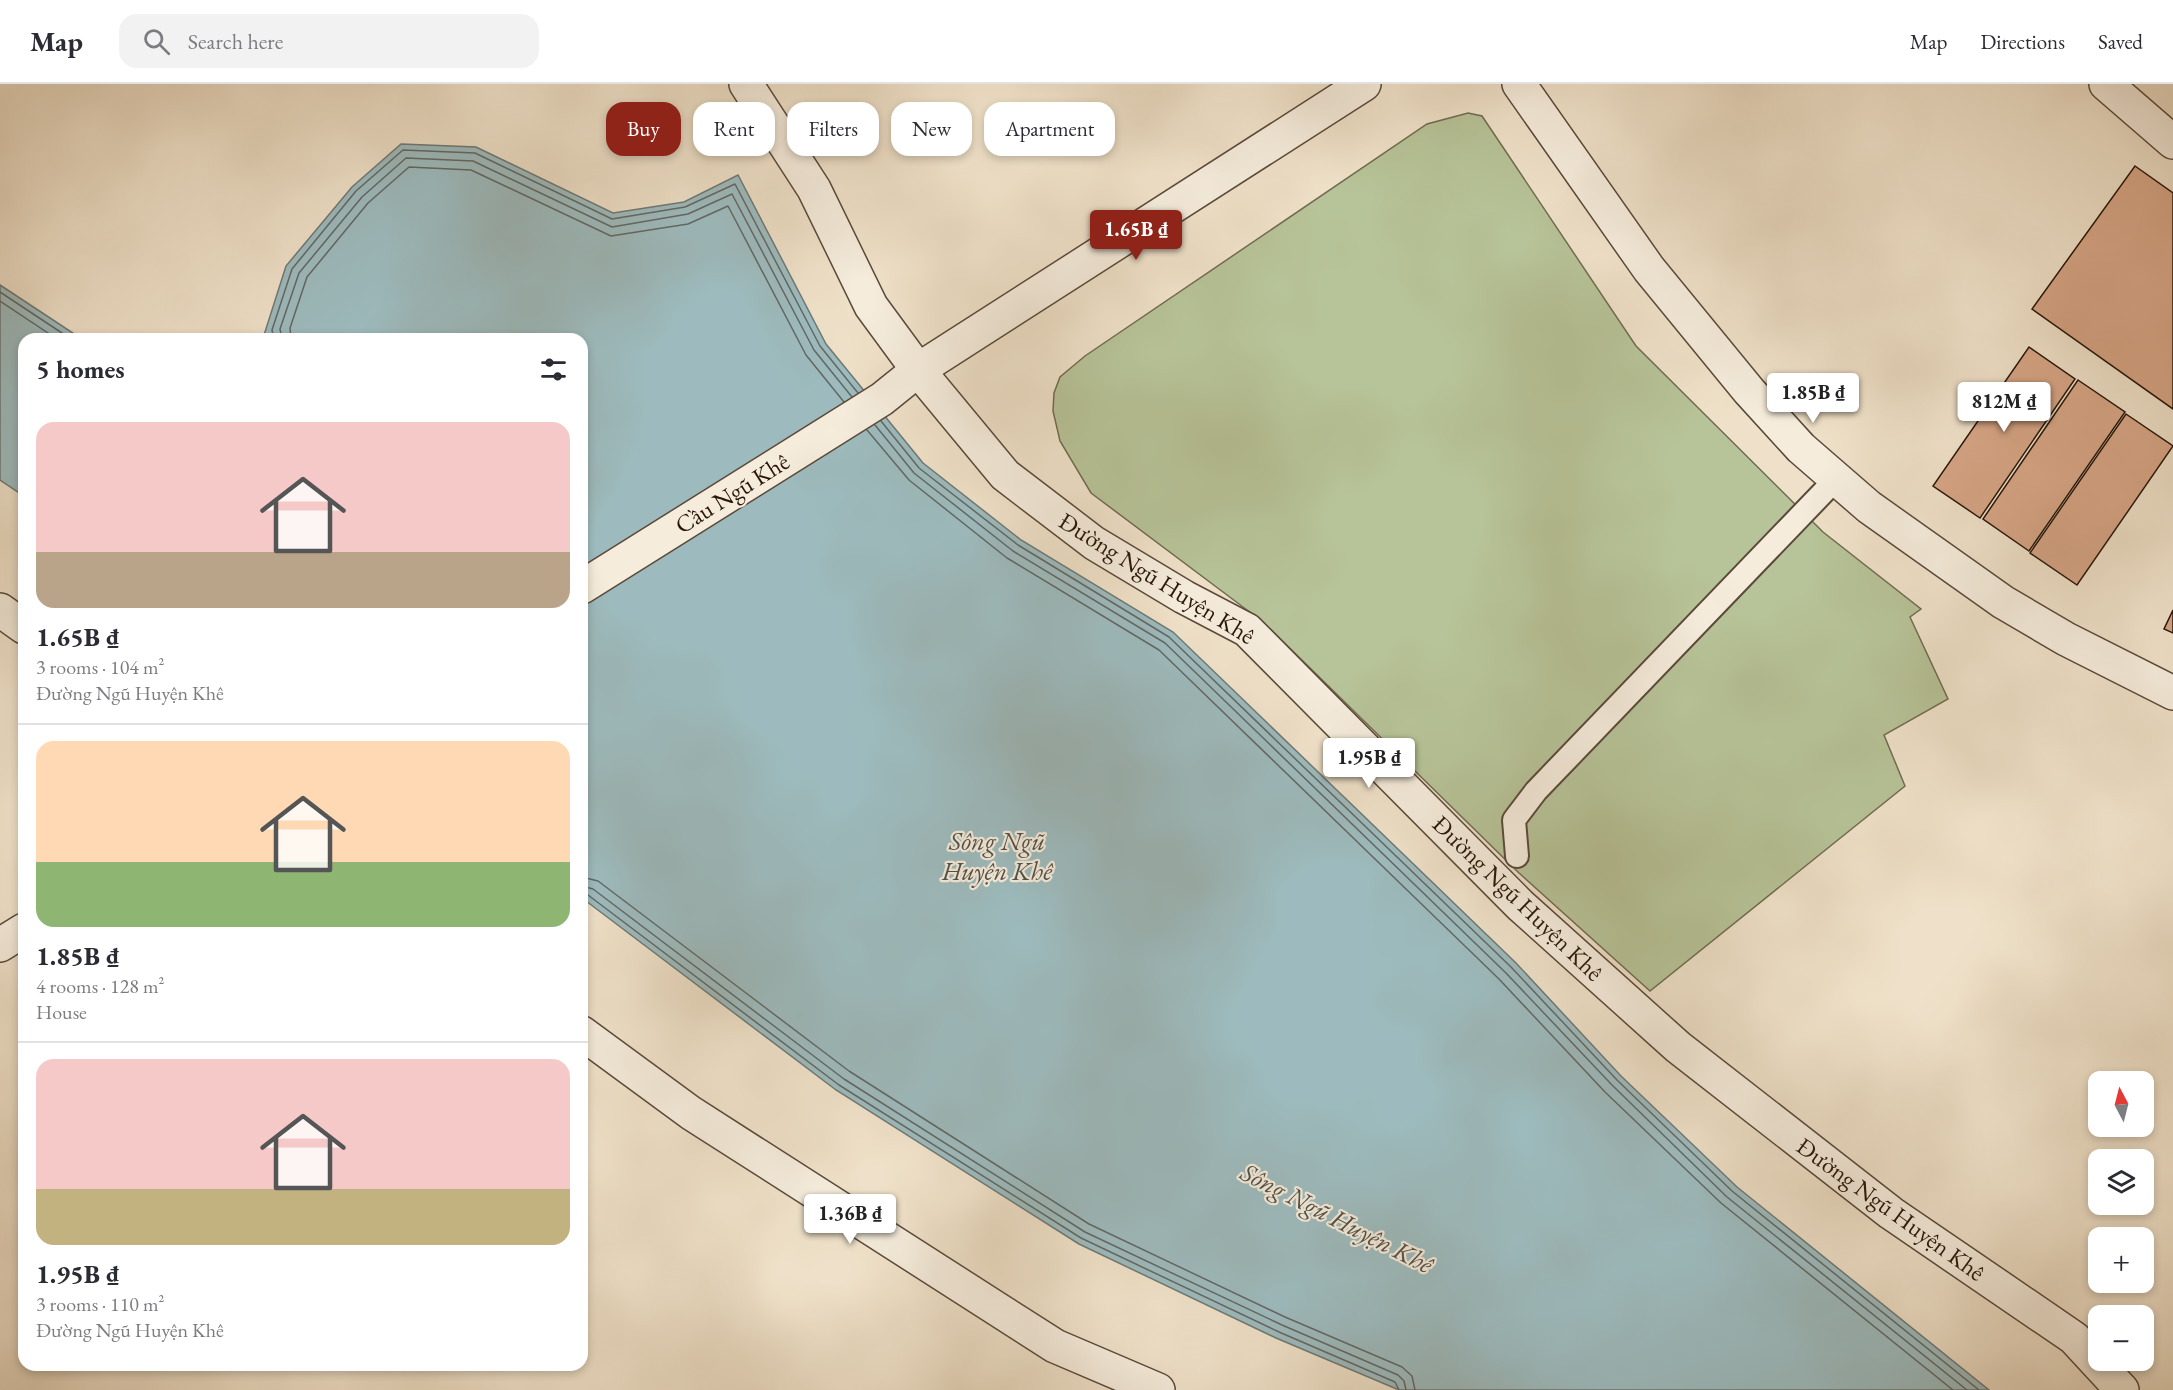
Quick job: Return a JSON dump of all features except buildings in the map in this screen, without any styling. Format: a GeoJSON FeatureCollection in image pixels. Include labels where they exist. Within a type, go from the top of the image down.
{"type":"FeatureCollection","features":[{"type":"Feature","properties":{"kind":"street","name":"Đường Ngũ Huyện Khê"},"geometry":{"type":"LineString","coordinates":[[746,84],[814,189],[871,306],[918,370],[1005,475],[1094,543],[1184,597],[1247,630],[1520,905],[1678,1047],[1891,1213],[2074,1338],[2122,1390]]}},
{"type":"Feature","properties":{"kind":"street","name":"Cầu Ngũ Khê"},"geometry":{"type":"LineString","coordinates":[[588,582],[882,399],[918,370],[1364,84]]}},
{"type":"Feature","properties":{"kind":"street"},"geometry":{"type":"LineString","coordinates":[[1520,84],[1649,269],[1749,391],[1801,448],[1869,507],[2003,603],[2066,639],[2173,693]]}},
{"type":"Feature","properties":{"kind":"street"},"geometry":{"type":"LineString","coordinates":[[2106,84],[2171,137]]}},
{"type":"Feature","properties":{"kind":"street"},"geometry":{"type":"LineString","coordinates":[[0,610],[18,623]]}},
{"type":"Feature","properties":{"kind":"street"},"geometry":{"type":"LineString","coordinates":[[0,945],[18,934]]}},
{"type":"Feature","properties":{"kind":"street"},"geometry":{"type":"LineString","coordinates":[[588,1037],[691,1113],[1055,1346],[1158,1390]]}},
{"type":"Feature","properties":{"kind":"lane"},"geometry":{"type":"LineString","coordinates":[[1517,856],[1514,820],[1536,791],[1836,479]]}},
{"type":"Feature","properties":{"kind":"green space"},"geometry":{"type":"Polygon","coordinates":[[[1468,113],[1482,116],[1636,346],[1823,532],[1921,609],[1910,617],[1948,699],[1884,735],[1905,786],[1650,991],[1519,873],[1263,622],[1091,493],[1060,441],[1053,411],[1054,393],[1060,377],[1085,356],[1427,124],[1468,113]]]}},
{"type":"Feature","properties":{"kind":"water","name":"Sông Ngũ Huyện Khê"},"geometry":{"type":"Polygon","coordinates":[[[401,144],[476,147],[613,213],[684,202],[738,175],[826,344],[923,463],[1021,540],[1173,632],[1516,963],[1621,1076],[1737,1187],[1989,1390],[1399,1390],[1276,1338],[1079,1244],[836,1090],[588,903],[588,333],[265,333],[286,266],[352,187],[401,144]]]}},
{"type":"Feature","properties":{"kind":"water"},"geometry":{"type":"Polygon","coordinates":[[[0,285],[73,333],[18,333],[18,492],[0,480],[0,285]]]}}]}
